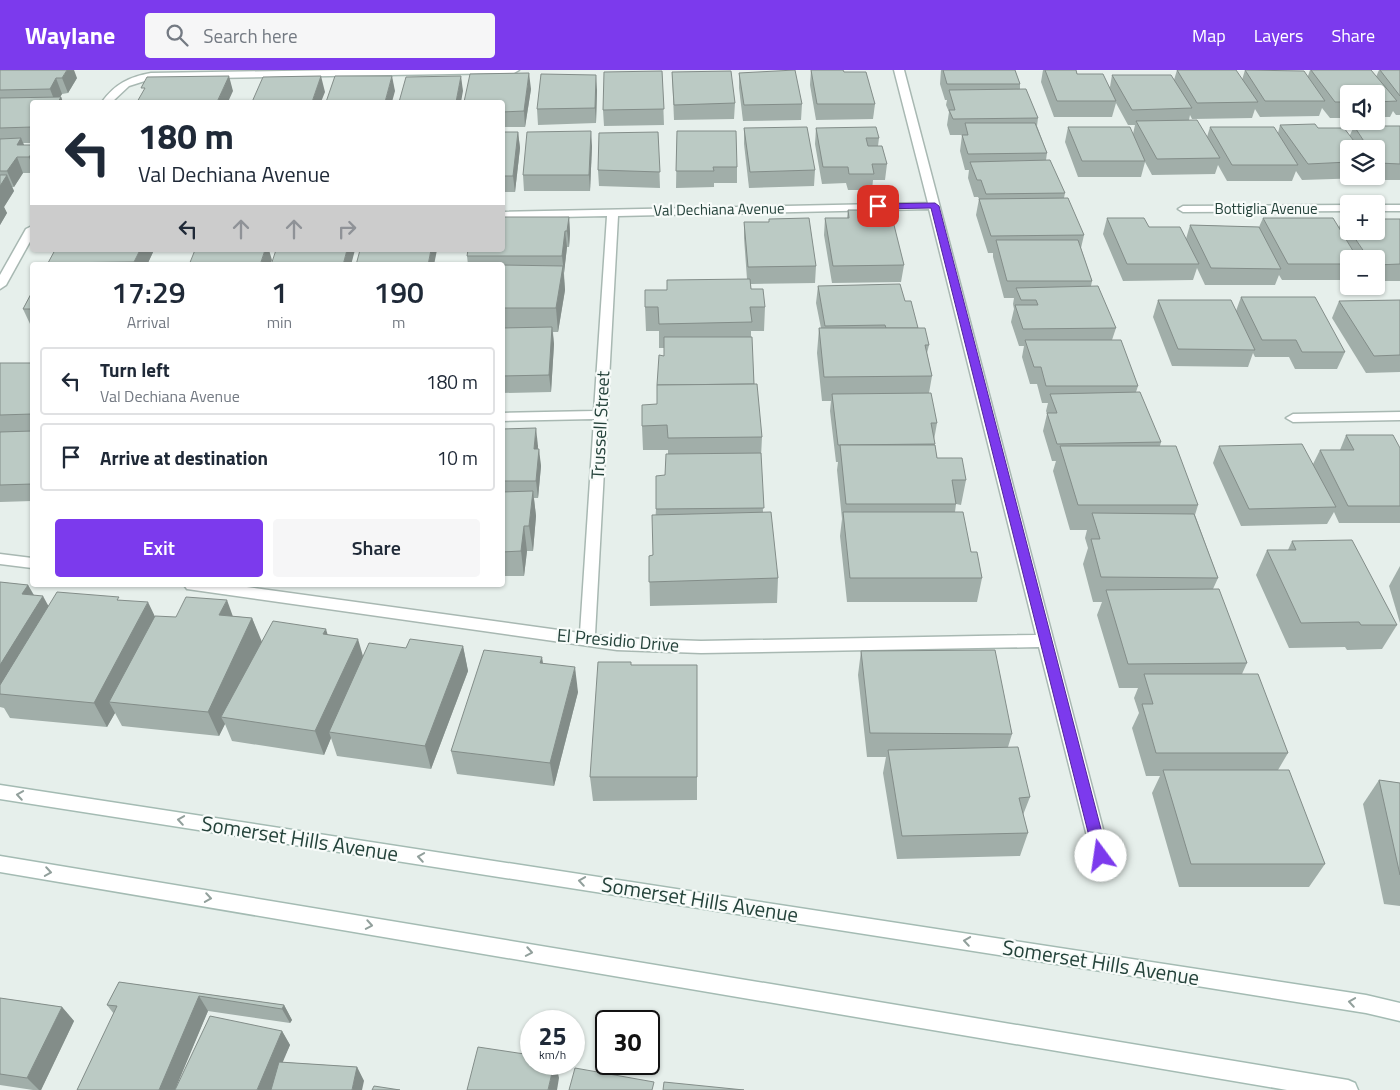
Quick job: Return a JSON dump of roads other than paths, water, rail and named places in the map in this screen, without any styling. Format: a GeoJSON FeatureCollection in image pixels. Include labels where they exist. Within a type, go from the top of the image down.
{"type":"FeatureCollection","features":[{"type":"Feature","properties":{"kind":"street"},"geometry":{"type":"LineString","coordinates":[[108,100],[118,87],[132,80],[170,75],[514,70]]}},
{"type":"Feature","properties":{"kind":"street"},"geometry":{"type":"LineString","coordinates":[[898,70],[935,206],[1101,856]]}},
{"type":"Feature","properties":{"kind":"street","name":"Val Dechiana Avenue"},"geometry":{"type":"LineString","coordinates":[[505,215],[613,211],[935,206]]}},
{"type":"Feature","properties":{"kind":"street","name":"Bottiglia Avenue"},"geometry":{"type":"LineString","coordinates":[[1183,209],[1340,208]]}},
{"type":"Feature","properties":{"kind":"street"},"geometry":{"type":"LineString","coordinates":[[1385,208],[1400,208]]}},
{"type":"Feature","properties":{"kind":"street","name":"Trussell Street"},"geometry":{"type":"LineString","coordinates":[[587,640],[613,211]]}},
{"type":"Feature","properties":{"kind":"street"},"geometry":{"type":"LineString","coordinates":[[0,285],[30,233]]}},
{"type":"Feature","properties":{"kind":"street"},"geometry":{"type":"LineString","coordinates":[[505,418],[600,415]]}},
{"type":"Feature","properties":{"kind":"street"},"geometry":{"type":"LineString","coordinates":[[1293,418],[1400,416]]}},
{"type":"Feature","properties":{"kind":"street"},"geometry":{"type":"LineString","coordinates":[[0,559],[30,563]]}},
{"type":"Feature","properties":{"kind":"street","name":"El Presidio Drive"},"geometry":{"type":"LineString","coordinates":[[206,587],[617,644],[701,647],[1047,641]]}},
{"type":"Feature","properties":{"kind":"street","name":"Somerset Hills Avenue"},"geometry":{"type":"LineString","coordinates":[[0,792],[1181,974],[1366,1004],[1400,1012]]}},
{"type":"Feature","properties":{"kind":"street"},"geometry":{"type":"LineString","coordinates":[[0,864],[1348,1090]]}}]}
